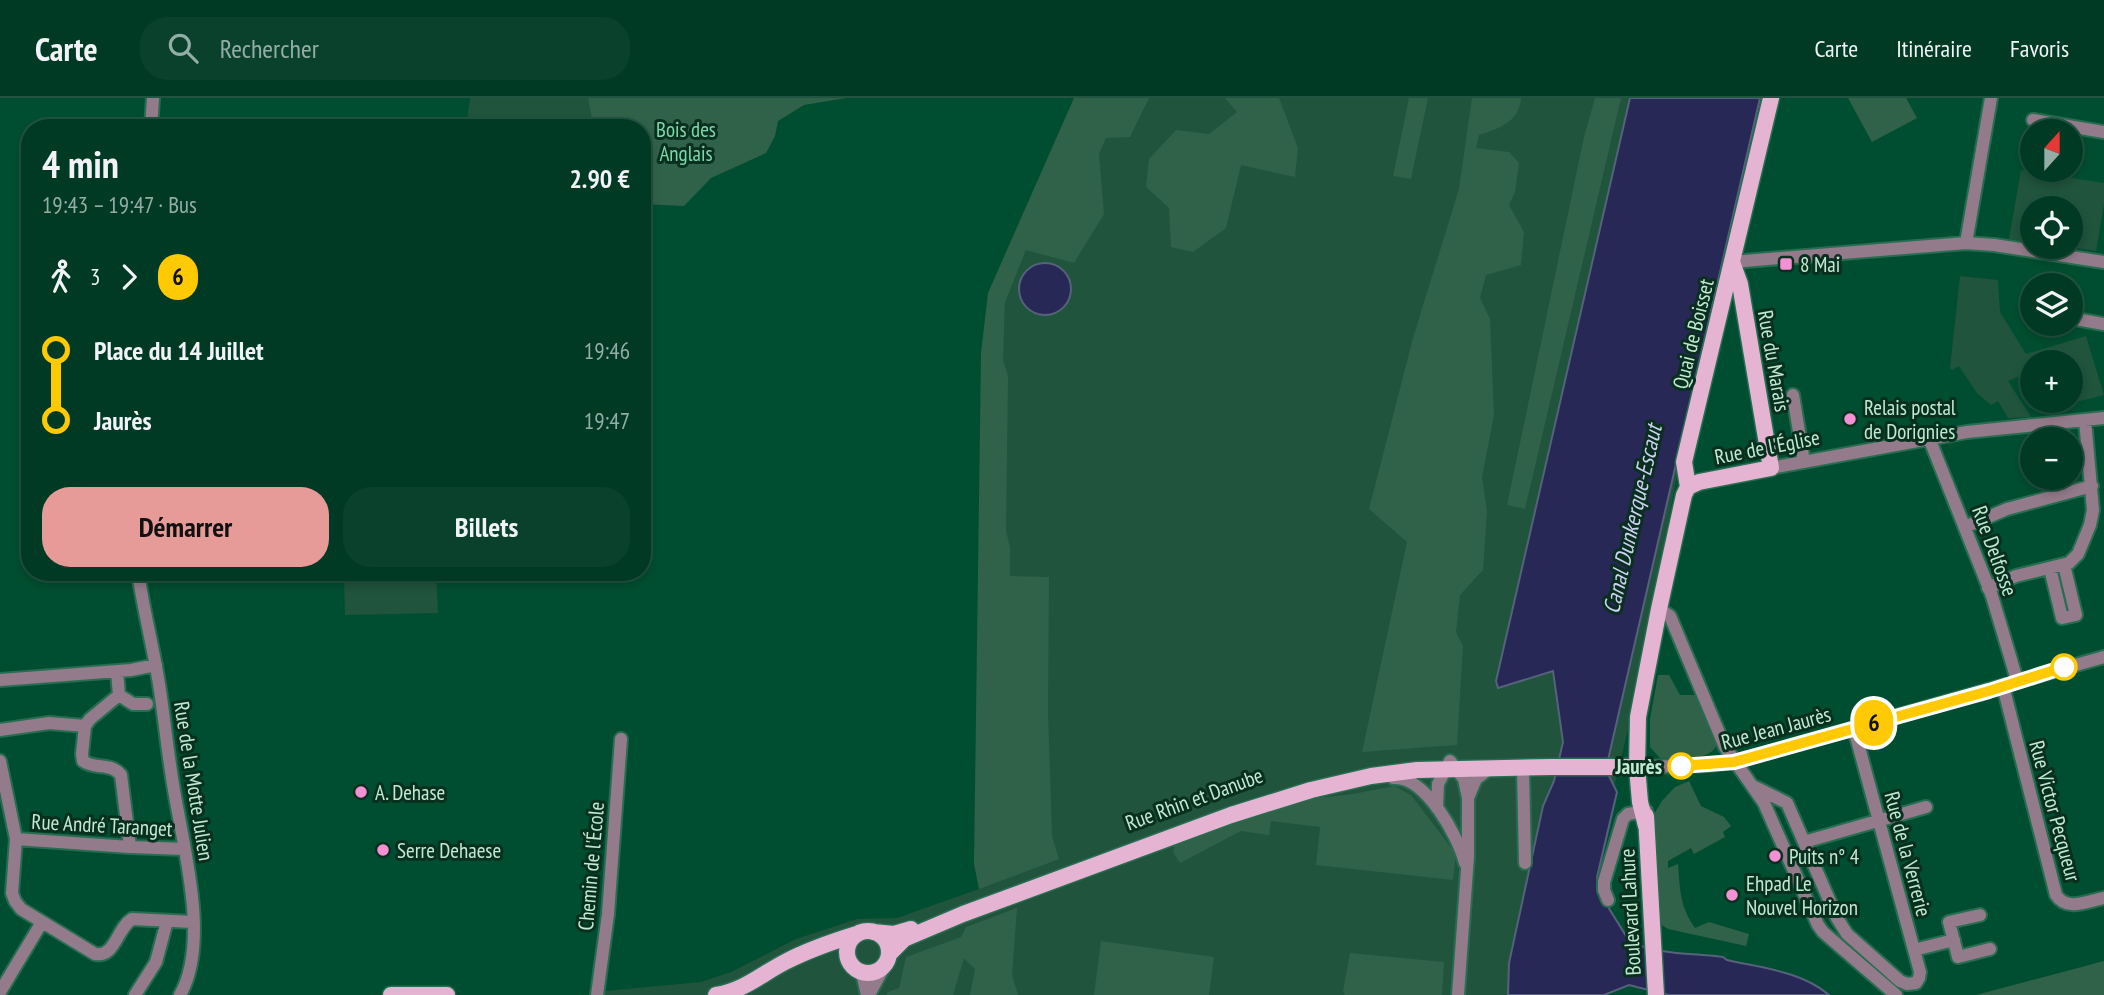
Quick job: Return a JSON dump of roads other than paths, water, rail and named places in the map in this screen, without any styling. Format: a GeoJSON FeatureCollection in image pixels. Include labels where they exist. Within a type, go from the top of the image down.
{"type":"FeatureCollection","features":[{"type":"Feature","properties":{"kind":"main road","name":"Quai de Boisset"},"geometry":{"type":"LineString","coordinates":[[1641,767],[1638,723],[1659,609],[1684,495],[1689,487],[1684,462],[1771,98]]}},
{"type":"Feature","properties":{"kind":"main road","name":"Rue du Marais"},"geometry":{"type":"LineString","coordinates":[[1732,262],[1740,284],[1771,468]]}},
{"type":"Feature","properties":{"kind":"main road","name":"Rue de l'Église"},"geometry":{"type":"LineString","coordinates":[[1689,487],[1699,482],[1771,468]]}},
{"type":"Feature","properties":{"kind":"main road","name":"Rue Rhin et Danube"},"geometry":{"type":"LineString","coordinates":[[716,995],[752,983],[823,943],[865,933],[901,933],[965,906],[1267,794],[1403,764],[1547,767]]}},
{"type":"Feature","properties":{"kind":"main road","name":"Rue Rhin et Danube"},"geometry":{"type":"LineString","coordinates":[[887,960],[904,939],[963,914],[1268,802],[1349,781],[1393,773],[1451,766],[1489,769],[1547,767]]}},
{"type":"Feature","properties":{"kind":"main road","name":"Rue Jean Jaurès"},"geometry":{"type":"LineString","coordinates":[[1547,767],[1641,767]]}},
{"type":"Feature","properties":{"kind":"main road","name":"Boulevard Lahure"},"geometry":{"type":"LineString","coordinates":[[1641,767],[1656,995]]}},
{"type":"Feature","properties":{"kind":"main road"},"geometry":{"type":"LineString","coordinates":[[805,952],[831,947],[847,956],[852,966],[862,972],[874,972],[887,960],[885,940],[865,933],[849,943],[847,956]]}},
{"type":"Feature","properties":{"kind":"main road"},"geometry":{"type":"LineString","coordinates":[[391,995],[447,995]]}},
{"type":"Feature","properties":{"kind":"street"},"geometry":{"type":"LineString","coordinates":[[152,119],[153,98]]}},
{"type":"Feature","properties":{"kind":"street"},"geometry":{"type":"LineString","coordinates":[[1966,243],[1991,98]]}},
{"type":"Feature","properties":{"kind":"street"},"geometry":{"type":"LineString","coordinates":[[2083,128],[2104,132]]}},
{"type":"Feature","properties":{"kind":"street"},"geometry":{"type":"LineString","coordinates":[[1732,262],[1966,243],[1994,244],[2104,262]]}},
{"type":"Feature","properties":{"kind":"street"},"geometry":{"type":"LineString","coordinates":[[2083,320],[2104,324]]}},
{"type":"Feature","properties":{"kind":"street"},"geometry":{"type":"LineString","coordinates":[[1793,395],[1804,462]]}},
{"type":"Feature","properties":{"kind":"street","name":"Rue de l'Église"},"geometry":{"type":"LineString","coordinates":[[1771,468],[1982,429],[2104,418]]}},
{"type":"Feature","properties":{"kind":"street"},"geometry":{"type":"LineString","coordinates":[[1988,587],[2016,576],[2064,565],[2076,557],[2088,531],[2093,510],[2085,420]]}},
{"type":"Feature","properties":{"kind":"street","name":"Rue Delfosse"},"geometry":{"type":"LineString","coordinates":[[1929,438],[1988,587],[2017,680]]}},
{"type":"Feature","properties":{"kind":"street"},"geometry":{"type":"LineString","coordinates":[[1965,527],[2007,509],[2092,486]]}},
{"type":"Feature","properties":{"kind":"street"},"geometry":{"type":"LineString","coordinates":[[2050,568],[2062,618],[2076,615],[2064,565]]}},
{"type":"Feature","properties":{"kind":"street","name":"Rue de la Motte Julien"},"geometry":{"type":"LineString","coordinates":[[140,581],[190,879],[193,922],[190,967],[180,995]]}},
{"type":"Feature","properties":{"kind":"street"},"geometry":{"type":"LineString","coordinates":[[1659,609],[1670,616],[1723,742],[1768,809],[1818,925],[1896,995]]}},
{"type":"Feature","properties":{"kind":"street","name":"Rue Jean Jaurès"},"geometry":{"type":"LineString","coordinates":[[1641,767],[1734,762],[2104,657]]}},
{"type":"Feature","properties":{"kind":"street"},"geometry":{"type":"LineString","coordinates":[[0,680],[117,672],[156,665]]}},
{"type":"Feature","properties":{"kind":"street"},"geometry":{"type":"LineString","coordinates":[[117,672],[119,695]]}},
{"type":"Feature","properties":{"kind":"street","name":"Rue Victor Pecqueur"},"geometry":{"type":"LineString","coordinates":[[2003,686],[2056,895],[2062,902],[2071,905],[2104,898]]}},
{"type":"Feature","properties":{"kind":"street"},"geometry":{"type":"LineString","coordinates":[[119,695],[133,704],[147,704]]}},
{"type":"Feature","properties":{"kind":"street"},"geometry":{"type":"LineString","coordinates":[[119,695],[85,726],[82,754],[83,761],[113,768],[121,775],[131,848]]}},
{"type":"Feature","properties":{"kind":"street"},"geometry":{"type":"LineString","coordinates":[[0,730],[49,723],[85,726]]}},
{"type":"Feature","properties":{"kind":"street","name":"Rue de la Verrerie"},"geometry":{"type":"LineString","coordinates":[[1804,842],[1841,927],[1897,979],[1910,984],[1916,983],[1920,975],[1914,950],[1854,729]]}},
{"type":"Feature","properties":{"kind":"street","name":"Chemin de l'École"},"geometry":{"type":"LineString","coordinates":[[597,995],[608,914],[621,739]]}},
{"type":"Feature","properties":{"kind":"street"},"geometry":{"type":"LineString","coordinates":[[0,761],[16,839],[13,897],[21,908],[95,954],[102,955],[108,952],[128,920],[193,922]]}},
{"type":"Feature","properties":{"kind":"street"},"geometry":{"type":"LineString","coordinates":[[1437,808],[1437,788],[1451,766],[1464,779],[1468,798],[1458,995]]}},
{"type":"Feature","properties":{"kind":"street"},"geometry":{"type":"LineString","coordinates":[[1468,798],[1476,779],[1489,769]]}},
{"type":"Feature","properties":{"kind":"street"},"geometry":{"type":"LineString","coordinates":[[1523,769],[1525,863]]}},
{"type":"Feature","properties":{"kind":"street"},"geometry":{"type":"LineString","coordinates":[[1349,781],[1405,779],[1423,791],[1437,808],[1458,843],[1466,874]]}},
{"type":"Feature","properties":{"kind":"street"},"geometry":{"type":"LineString","coordinates":[[1755,788],[1787,803],[1804,842],[1926,807]]}},
{"type":"Feature","properties":{"kind":"street"},"geometry":{"type":"LineString","coordinates":[[1608,900],[1604,894],[1604,882],[1621,822],[1628,814],[1645,816]]}},
{"type":"Feature","properties":{"kind":"street","name":"Rue André Taranget"},"geometry":{"type":"LineString","coordinates":[[16,839],[131,848],[185,849]]}},
{"type":"Feature","properties":{"kind":"street"},"geometry":{"type":"LineString","coordinates":[[1980,915],[1949,922],[1958,957],[1990,949]]}},
{"type":"Feature","properties":{"kind":"street"},"geometry":{"type":"LineString","coordinates":[[135,995],[156,962],[167,921]]}},
{"type":"Feature","properties":{"kind":"street"},"geometry":{"type":"LineString","coordinates":[[2,984],[42,922]]}},
{"type":"Feature","properties":{"kind":"street"},"geometry":{"type":"LineString","coordinates":[[1914,950],[1954,940]]}},
{"type":"Feature","properties":{"kind":"street"},"geometry":{"type":"LineString","coordinates":[[868,995],[887,960]]}},
{"type":"Feature","properties":{"kind":"street"},"geometry":{"type":"LineString","coordinates":[[862,972],[868,995]]}},
{"type":"Feature","properties":{"kind":"water","name":"Canal Dunkerque-Escaut"},"geometry":{"type":"Polygon","coordinates":[[[1630,98],[1760,98],[1608,760],[1608,774],[1617,792],[1597,877],[1600,894],[1628,939],[1637,944],[1660,951],[1723,957],[1793,975],[1829,995],[1669,995],[1629,985],[1604,995],[1508,995],[1509,963],[1543,806],[1554,781],[1563,742],[1553,671],[1498,688],[1496,681],[1630,98]]]}},
{"type":"Feature","properties":{"kind":"water"},"geometry":{"type":"Polygon","coordinates":[[[1045,263],[1064,270],[1071,289],[1064,308],[1045,315],[1026,308],[1019,289],[1026,270],[1045,263]]]}},
{"type":"Feature","properties":{"kind":"place","name":"8 Mai"},"geometry":{"type":"Point","coordinates":[1786,264]}},
{"type":"Feature","properties":{"kind":"place","name":"Relais postal de Dorignies"},"geometry":{"type":"Point","coordinates":[1850,419]}},
{"type":"Feature","properties":{"kind":"place","name":"Jaurès"},"geometry":{"type":"Point","coordinates":[1681,766]}},
{"type":"Feature","properties":{"kind":"place","name":"A. Dehase"},"geometry":{"type":"Point","coordinates":[361,792]}},
{"type":"Feature","properties":{"kind":"place","name":"Serre Dehaese"},"geometry":{"type":"Point","coordinates":[383,850]}},
{"type":"Feature","properties":{"kind":"place","name":"Puits n° 4"},"geometry":{"type":"Point","coordinates":[1775,856]}},
{"type":"Feature","properties":{"kind":"place","name":"Ehpad Le Nouvel Horizon"},"geometry":{"type":"Point","coordinates":[1732,895]}},
{"type":"Feature","properties":{"kind":"park label","name":"Bois des Anglais"},"geometry":{"type":"Point","coordinates":[686,141]}}]}
